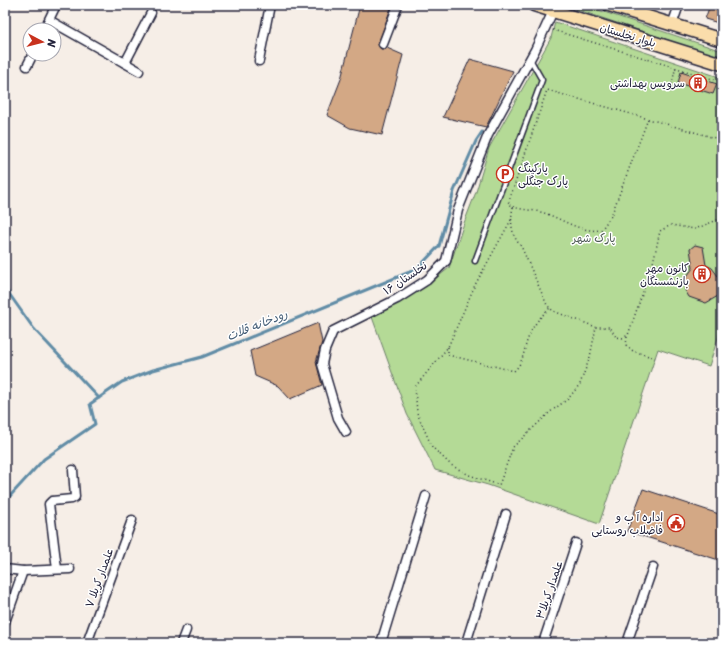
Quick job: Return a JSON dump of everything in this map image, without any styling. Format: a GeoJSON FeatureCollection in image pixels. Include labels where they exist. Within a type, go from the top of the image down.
{"type":"FeatureCollection","features":[{"type":"Feature","properties":{"kind":"main road","name":"بلوار نخلستان"},"geometry":{"type":"LineString","coordinates":[[534,5],[722,64]]}},
{"type":"Feature","properties":{"kind":"main road","name":"بلوار نخلستان"},"geometry":{"type":"LineString","coordinates":[[609,5],[722,40]]}},
{"type":"Feature","properties":{"kind":"street"},"geometry":{"type":"LineString","coordinates":[[56,5],[49,20],[139,71]]}},
{"type":"Feature","properties":{"kind":"street"},"geometry":{"type":"LineString","coordinates":[[258,61],[270,5]]}},
{"type":"Feature","properties":{"kind":"street"},"geometry":{"type":"LineString","coordinates":[[383,44],[398,5]]}},
{"type":"Feature","properties":{"kind":"street"},"geometry":{"type":"LineString","coordinates":[[672,25],[680,5]]}},
{"type":"Feature","properties":{"kind":"street","name":"نخلستان ۱۶"},"geometry":{"type":"LineString","coordinates":[[346,432],[338,418],[322,364],[325,350],[333,331],[397,299],[427,280],[446,261],[458,210],[488,135],[530,59],[553,11]]}},
{"type":"Feature","properties":{"kind":"street"},"geometry":{"type":"LineString","coordinates":[[125,63],[151,13]]}},
{"type":"Feature","properties":{"kind":"street"},"geometry":{"type":"LineString","coordinates":[[27,66],[29,62]]}},
{"type":"Feature","properties":{"kind":"street"},"geometry":{"type":"LineString","coordinates":[[56,569],[49,504],[52,501],[72,500],[75,497],[73,470]]}},
{"type":"Feature","properties":{"kind":"street"},"geometry":{"type":"LineString","coordinates":[[381,643],[426,496]]}},
{"type":"Feature","properties":{"kind":"street"},"geometry":{"type":"LineString","coordinates":[[466,643],[506,514]]}},
{"type":"Feature","properties":{"kind":"street","name":"علمدار کربلا ۷"},"geometry":{"type":"LineString","coordinates":[[87,643],[132,520]]}},
{"type":"Feature","properties":{"kind":"street","name":"علمدار کربلا۳"},"geometry":{"type":"LineString","coordinates":[[543,643],[576,543]]}},
{"type":"Feature","properties":{"kind":"street"},"geometry":{"type":"LineString","coordinates":[[627,643],[653,567]]}},
{"type":"Feature","properties":{"kind":"street"},"geometry":{"type":"LineString","coordinates":[[5,569],[23,571],[70,568]]}},
{"type":"Feature","properties":{"kind":"street"},"geometry":{"type":"LineString","coordinates":[[5,622],[23,571]]}},
{"type":"Feature","properties":{"kind":"street"},"geometry":{"type":"LineString","coordinates":[[181,643],[186,630]]}},
{"type":"Feature","properties":{"kind":"lane"},"geometry":{"type":"LineString","coordinates":[[475,261],[542,80],[530,59]]}},
{"type":"Feature","properties":{"kind":"path"},"geometry":{"type":"LineString","coordinates":[[546,27],[676,66],[722,82]]}},
{"type":"Feature","properties":{"kind":"path"},"geometry":{"type":"LineString","coordinates":[[670,92],[676,66]]}},
{"type":"Feature","properties":{"kind":"path"},"geometry":{"type":"LineString","coordinates":[[648,119],[611,216],[601,230],[574,227],[546,214],[513,207],[508,204],[547,90],[722,140]]}},
{"type":"Feature","properties":{"kind":"path"},"geometry":{"type":"LineString","coordinates":[[513,207],[511,220],[475,285],[448,347],[415,388],[417,413],[432,447],[451,465],[469,475],[499,486],[513,447],[550,412],[568,399],[580,384],[590,357],[596,327]]}},
{"type":"Feature","properties":{"kind":"path"},"geometry":{"type":"LineString","coordinates":[[655,358],[633,351],[626,345],[628,335],[653,263],[660,231],[671,225],[695,229],[722,218]]}},
{"type":"Feature","properties":{"kind":"path"},"geometry":{"type":"LineString","coordinates":[[511,220],[516,241],[521,246],[550,308],[553,311],[596,327],[610,327],[616,336],[623,338],[628,335]]}},
{"type":"Feature","properties":{"kind":"path"},"geometry":{"type":"LineString","coordinates":[[448,347],[448,355],[514,371],[521,362],[528,338],[534,326],[540,317],[550,308]]}},
{"type":"Feature","properties":{"kind":"green space"},"geometry":{"type":"Polygon","coordinates":[[[563,5],[583,5],[722,51],[722,58],[563,5]]]}},
{"type":"Feature","properties":{"kind":"green space","name":"پارک شهر"},"geometry":{"type":"Polygon","coordinates":[[[555,22],[722,78],[722,325],[709,366],[658,349],[599,524],[488,485],[435,470],[407,414],[372,317],[425,287],[449,268],[476,192],[489,148],[551,38],[555,22]]]}},
{"type":"Feature","properties":{"kind":"building"},"geometry":{"type":"Polygon","coordinates":[[[360,5],[392,5],[378,45],[381,49],[387,48],[403,55],[382,135],[350,128],[327,115],[341,79],[360,5]]]}},
{"type":"Feature","properties":{"kind":"building"},"geometry":{"type":"Polygon","coordinates":[[[710,5],[722,5],[722,24],[705,19],[710,5]]]}},
{"type":"Feature","properties":{"kind":"building"},"geometry":{"type":"Polygon","coordinates":[[[470,59],[513,71],[486,127],[443,117],[470,59]]]}},
{"type":"Feature","properties":{"kind":"building","name":"سرویس بهداشتی"},"geometry":{"type":"Polygon","coordinates":[[[681,72],[717,84],[713,94],[678,83],[681,72]]]}},
{"type":"Feature","properties":{"kind":"building","name":"کانون مهر بازنشستگان"},"geometry":{"type":"Polygon","coordinates":[[[695,245],[703,247],[706,265],[712,268],[718,276],[722,275],[722,289],[718,296],[706,303],[689,297],[685,290],[684,280],[693,268],[690,249],[695,245]]]}},
{"type":"Feature","properties":{"kind":"building"},"geometry":{"type":"Polygon","coordinates":[[[318,323],[322,342],[316,362],[322,385],[290,399],[278,386],[255,376],[250,351],[318,323]]]}},
{"type":"Feature","properties":{"kind":"building","name":"اداره آ ب و فاضلاب روستایی"},"geometry":{"type":"Polygon","coordinates":[[[643,489],[722,515],[722,561],[627,531],[643,489]]]}},
{"type":"Feature","properties":{"kind":"waterway","name":"رودخانه قلات"},"geometry":{"type":"LineString","coordinates":[[5,498],[10,496],[44,459],[95,424],[90,404],[122,382],[153,370],[202,357],[417,269],[439,246],[454,191],[476,141],[482,132]]}},
{"type":"Feature","properties":{"kind":"waterway"},"geometry":{"type":"LineString","coordinates":[[5,288],[34,329],[99,398]]}},
{"type":"Feature","properties":{"kind":"place","name":"سرویس بهداشتی"},"geometry":{"type":"Point","coordinates":[698,83]}},
{"type":"Feature","properties":{"kind":"place","name":"پارکینگ پارک جنگلی"},"geometry":{"type":"Point","coordinates":[505,174]}},
{"type":"Feature","properties":{"kind":"place","name":"کانون مهر بازنشستگان"},"geometry":{"type":"Point","coordinates":[702,274]}},
{"type":"Feature","properties":{"kind":"place","name":"اداره آ ب و فاضلاب روستایی"},"geometry":{"type":"Point","coordinates":[676,523]}}]}
